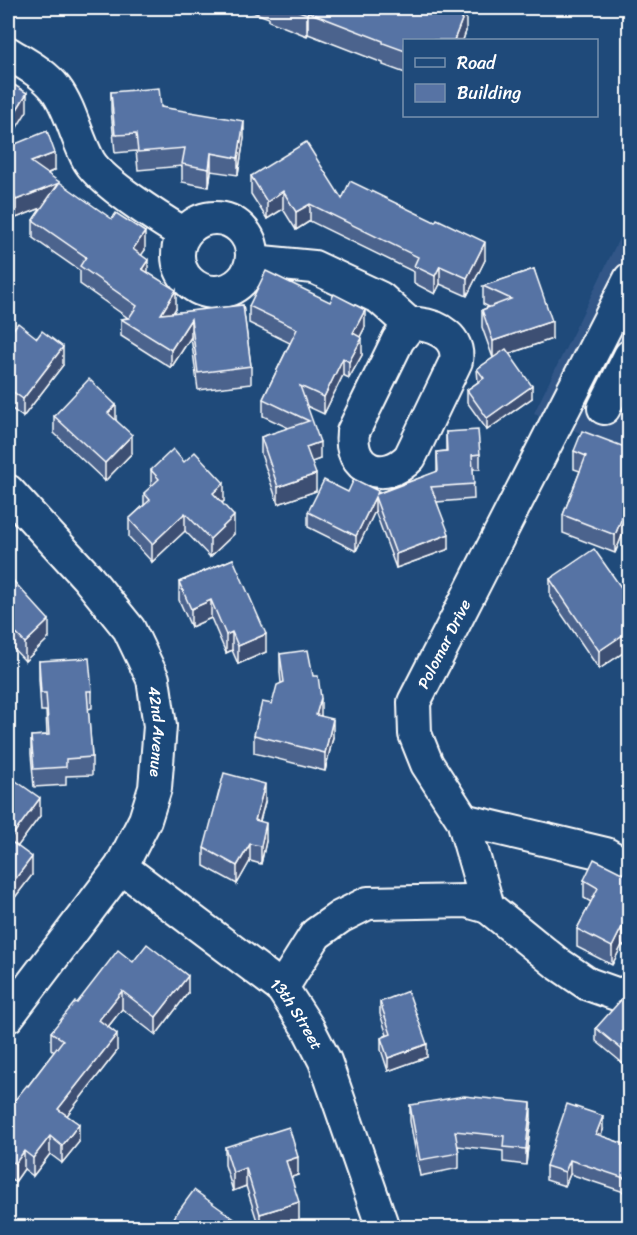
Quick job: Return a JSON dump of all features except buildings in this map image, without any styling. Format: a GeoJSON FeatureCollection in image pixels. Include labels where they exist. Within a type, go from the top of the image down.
{"type":"FeatureCollection","features":[{"type":"Feature","properties":{"kind":"street"},"geometry":{"type":"LineString","coordinates":[[8,53],[45,76],[57,90],[89,162],[104,178],[184,234]]}},
{"type":"Feature","properties":{"kind":"street"},"geometry":{"type":"LineString","coordinates":[[204,219],[229,220],[240,227],[248,237],[252,249],[252,261],[248,273],[231,289],[219,292],[207,291],[196,286],[180,268],[179,245],[184,234],[204,219]]}},
{"type":"Feature","properties":{"kind":"street"},"geometry":{"type":"LineString","coordinates":[[252,261],[314,267],[381,298],[410,325]]}},
{"type":"Feature","properties":{"kind":"street","name":"Polomar Drive"},"geometry":{"type":"LineString","coordinates":[[488,907],[463,820],[427,764],[415,734],[414,702],[630,279]]}},
{"type":"Feature","properties":{"kind":"street"},"geometry":{"type":"LineString","coordinates":[[604,408],[630,356]]}},
{"type":"Feature","properties":{"kind":"street","name":"42nd Avenue"},"geometry":{"type":"LineString","coordinates":[[8,491],[87,577],[129,629],[153,679],[160,726],[155,789],[145,820],[121,867],[8,1016]]}},
{"type":"Feature","properties":{"kind":"street"},"geometry":{"type":"LineString","coordinates":[[463,820],[606,854],[630,868]]}},
{"type":"Feature","properties":{"kind":"street","name":"13th Street"},"geometry":{"type":"LineString","coordinates":[[121,867],[282,988],[308,1028],[325,1061],[383,1227]]}},
{"type":"Feature","properties":{"kind":"street"},"geometry":{"type":"LineString","coordinates":[[282,988],[316,934],[340,916],[368,903],[467,901],[488,907],[557,963],[588,984],[624,993]]}},
{"type":"Feature","properties":{"kind":"shaded area"},"geometry":{"type":"Polygon","coordinates":[[[629,218],[629,454],[534,413],[629,218]]]}}]}
